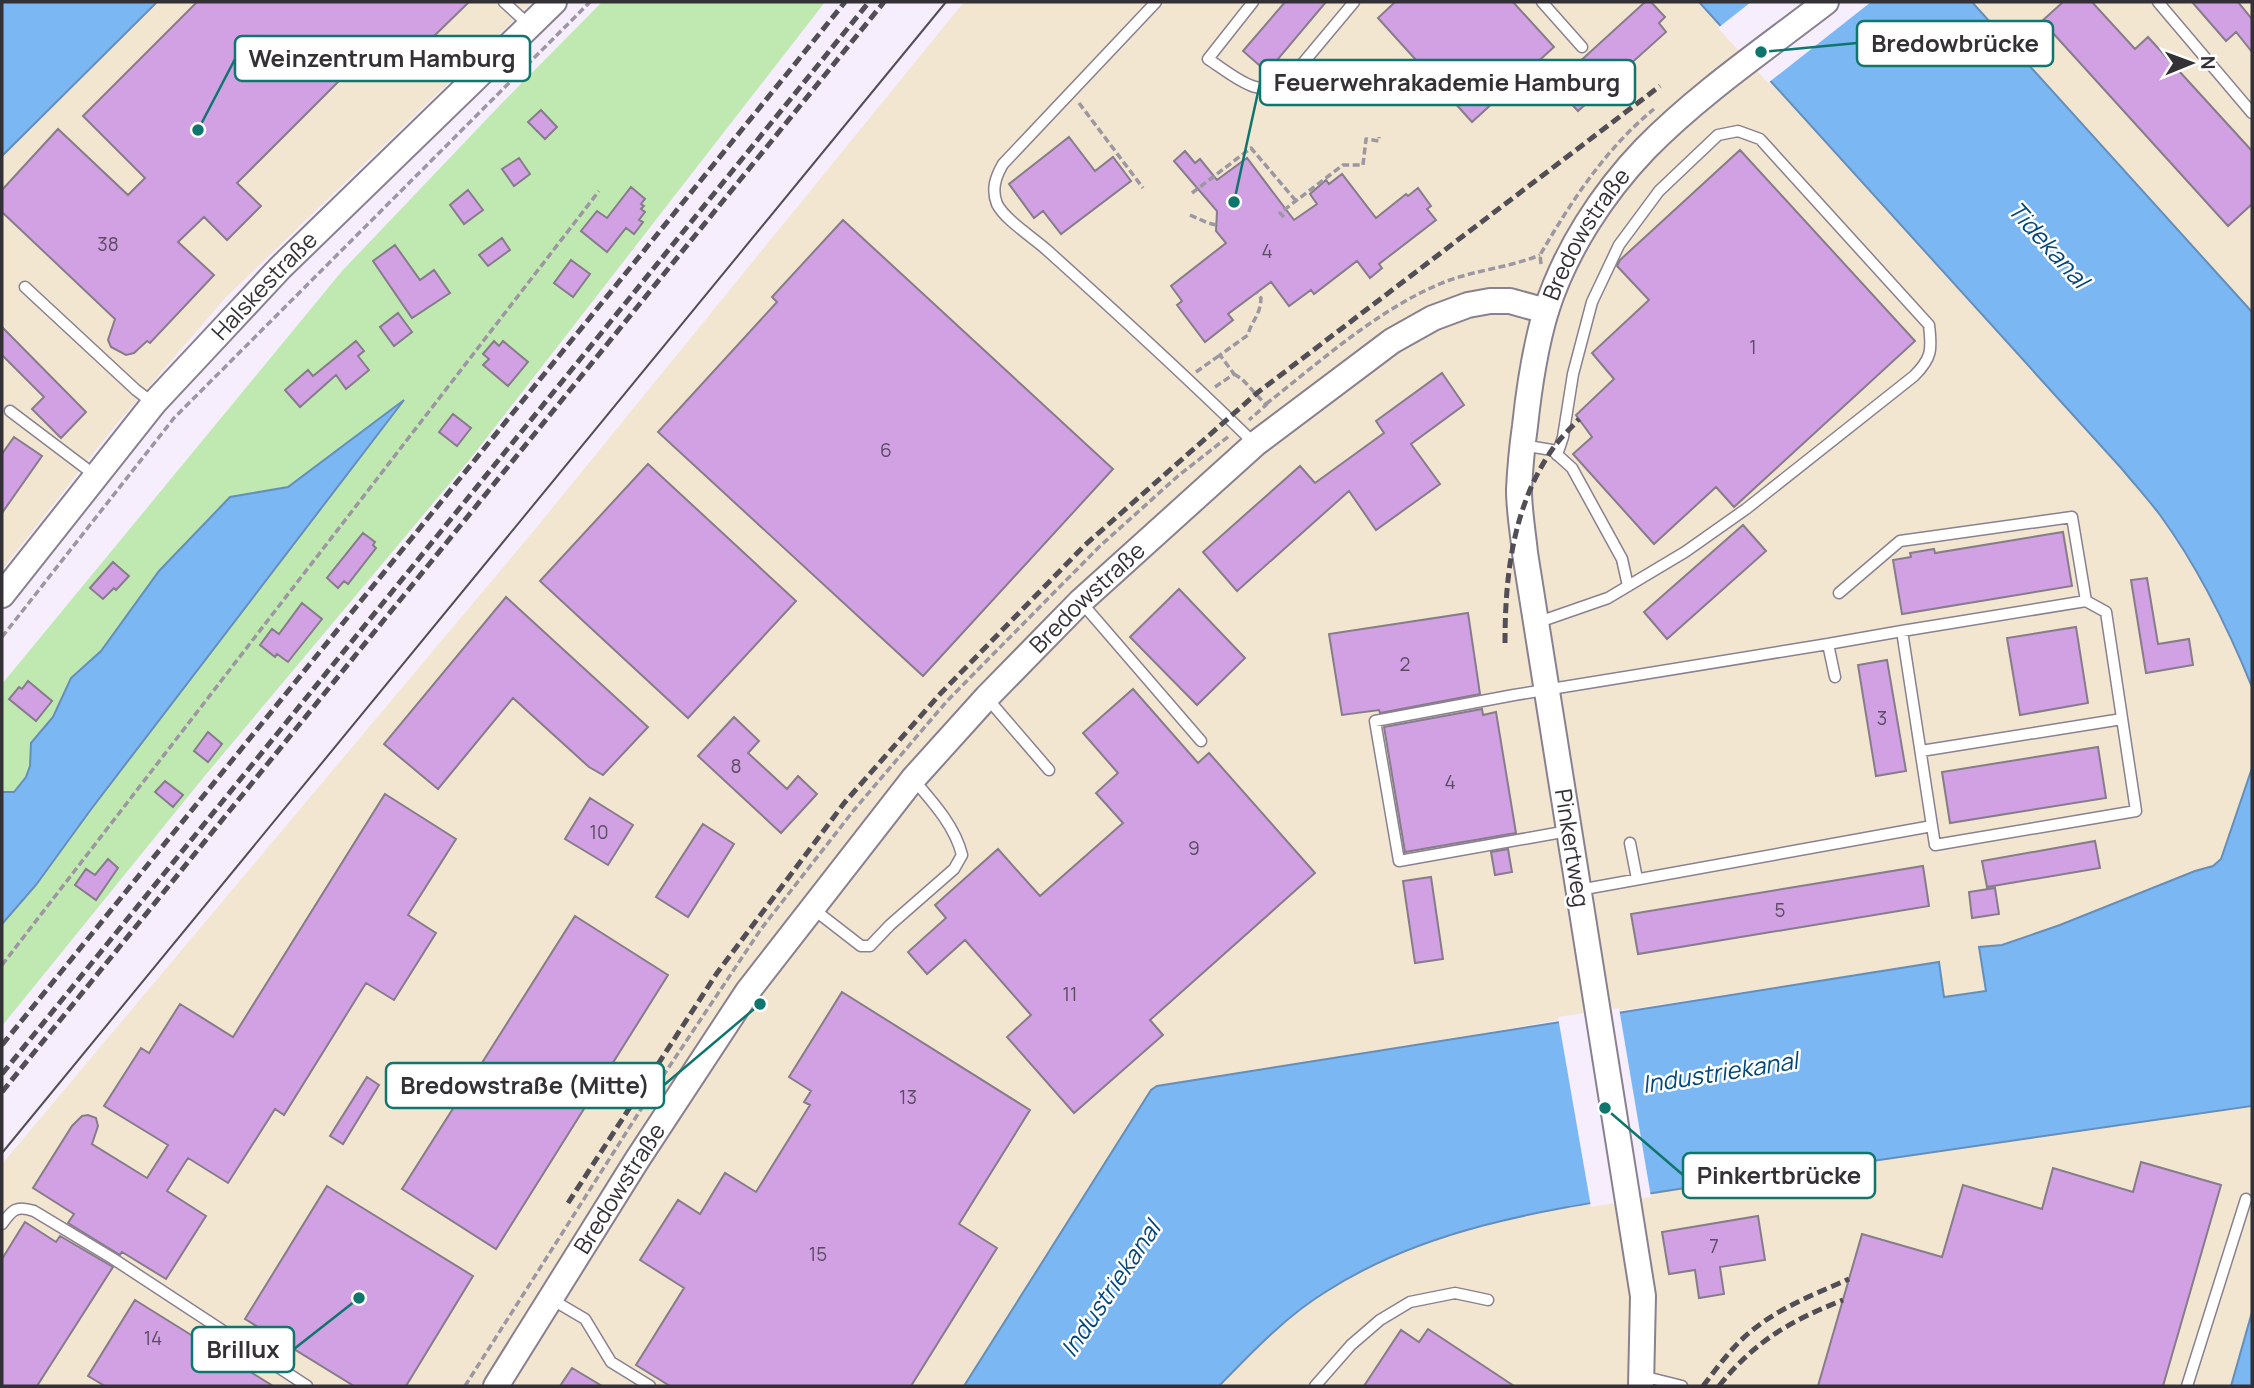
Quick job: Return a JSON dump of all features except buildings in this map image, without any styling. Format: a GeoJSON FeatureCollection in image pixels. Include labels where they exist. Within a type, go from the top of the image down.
{"type":"FeatureCollection","features":[{"type":"Feature","properties":{"kind":"street","name":"Halskestraße"},"geometry":{"type":"LineString","coordinates":[[2,595],[154,403],[280,268],[554,2]]}},
{"type":"Feature","properties":{"kind":"street","name":"Bredowstraße"},"geometry":{"type":"LineString","coordinates":[[496,1386],[747,990],[913,779],[987,697],[1080,602],[1255,444],[1392,341],[1433,318],[1468,304],[1510,301],[1546,311],[1582,232],[1605,197],[1645,149],[1733,74],[1826,2]]}},
{"type":"Feature","properties":{"kind":"street","name":"Pinkertweg"},"geometry":{"type":"LineString","coordinates":[[1546,311],[1534,365],[1522,445],[1519,491],[1546,690],[1643,1296],[1641,1381]]}},
{"type":"Feature","properties":{"kind":"lane"},"geometry":{"type":"LineString","coordinates":[[505,2],[529,26]]}},
{"type":"Feature","properties":{"kind":"lane"},"geometry":{"type":"LineString","coordinates":[[1156,2],[1003,164],[994,184],[997,203],[1002,212],[1188,378],[1255,444]]}},
{"type":"Feature","properties":{"kind":"lane"},"geometry":{"type":"LineString","coordinates":[[1253,2],[1208,59],[1263,90],[1278,89],[1288,81],[1354,2]]}},
{"type":"Feature","properties":{"kind":"lane"},"geometry":{"type":"LineString","coordinates":[[1542,2],[1582,47]]}},
{"type":"Feature","properties":{"kind":"lane"},"geometry":{"type":"LineString","coordinates":[[2158,2],[2252,113]]}},
{"type":"Feature","properties":{"kind":"lane"},"geometry":{"type":"LineString","coordinates":[[1536,624],[1608,598],[1685,552],[1746,509],[1928,362],[1931,344],[1929,325],[1760,139],[1738,131],[1718,135],[1659,191],[1619,245],[1592,302],[1573,374],[1563,436],[1557,455]]}},
{"type":"Feature","properties":{"kind":"lane"},"geometry":{"type":"LineString","coordinates":[[25,287],[136,390],[154,403]]}},
{"type":"Feature","properties":{"kind":"lane"},"geometry":{"type":"LineString","coordinates":[[10,411],[97,476]]}},
{"type":"Feature","properties":{"kind":"lane"},"geometry":{"type":"LineString","coordinates":[[1522,445],[1552,450],[1572,468],[1622,559],[1628,586]]}},
{"type":"Feature","properties":{"kind":"lane"},"geometry":{"type":"LineString","coordinates":[[1839,593],[1900,541],[2072,517],[2087,601]]}},
{"type":"Feature","properties":{"kind":"lane"},"geometry":{"type":"LineString","coordinates":[[1569,831],[1399,861],[1375,721],[1546,690],[1902,631],[2087,601],[2106,612],[2136,811],[1935,845],[1902,631]]}},
{"type":"Feature","properties":{"kind":"lane"},"geometry":{"type":"LineString","coordinates":[[1080,602],[1201,741]]}},
{"type":"Feature","properties":{"kind":"lane"},"geometry":{"type":"LineString","coordinates":[[1828,644],[1835,677]]}},
{"type":"Feature","properties":{"kind":"lane"},"geometry":{"type":"LineString","coordinates":[[987,697],[1049,770]]}},
{"type":"Feature","properties":{"kind":"lane"},"geometry":{"type":"LineString","coordinates":[[1921,751],[2122,719]]}},
{"type":"Feature","properties":{"kind":"lane"},"geometry":{"type":"LineString","coordinates":[[811,908],[861,946],[870,946],[954,869],[962,855],[960,846],[938,807],[913,779]]}},
{"type":"Feature","properties":{"kind":"lane"},"geometry":{"type":"LineString","coordinates":[[1578,890],[1932,826]]}},
{"type":"Feature","properties":{"kind":"lane"},"geometry":{"type":"LineString","coordinates":[[1630,843],[1637,879]]}},
{"type":"Feature","properties":{"kind":"lane"},"geometry":{"type":"LineString","coordinates":[[2187,1386],[2246,1199]]}},
{"type":"Feature","properties":{"kind":"lane"},"geometry":{"type":"LineString","coordinates":[[2,1224],[11,1211],[23,1208],[34,1211],[112,1258],[307,1386]]}},
{"type":"Feature","properties":{"kind":"lane"},"geometry":{"type":"LineString","coordinates":[[1315,1386],[1351,1345],[1380,1320],[1410,1302],[1455,1293],[1488,1300]]}},
{"type":"Feature","properties":{"kind":"lane"},"geometry":{"type":"LineString","coordinates":[[550,1298],[584,1319],[611,1362],[650,1386]]}},
{"type":"Feature","properties":{"kind":"lane"},"geometry":{"type":"LineString","coordinates":[[1641,1381],[1682,1386]]}},
{"type":"Feature","properties":{"kind":"path"},"geometry":{"type":"LineString","coordinates":[[2,637],[174,418],[590,2]]}},
{"type":"Feature","properties":{"kind":"path"},"geometry":{"type":"LineString","coordinates":[[1080,105],[1143,188]]}},
{"type":"Feature","properties":{"kind":"path"},"geometry":{"type":"LineString","coordinates":[[1284,217],[1280,213],[1343,165],[1363,165],[1366,139],[1378,141],[1379,136]]}},
{"type":"Feature","properties":{"kind":"path"},"geometry":{"type":"LineString","coordinates":[[1192,193],[1251,149],[1296,201]]}},
{"type":"Feature","properties":{"kind":"path"},"geometry":{"type":"LineString","coordinates":[[2,965],[599,191]]}},
{"type":"Feature","properties":{"kind":"path"},"geometry":{"type":"LineString","coordinates":[[1190,215],[1216,225]]}},
{"type":"Feature","properties":{"kind":"path"},"geometry":{"type":"LineString","coordinates":[[1188,378],[1248,335],[1260,312],[1261,298],[1257,293]]}},
{"type":"Feature","properties":{"kind":"path"},"geometry":{"type":"LineString","coordinates":[[1220,355],[1234,374],[1266,405]]}},
{"type":"Feature","properties":{"kind":"path"},"geometry":{"type":"LineString","coordinates":[[1205,395],[1234,374]]}},
{"type":"Feature","properties":{"kind":"shaded area"},"geometry":{"type":"Polygon","coordinates":[[[157,2],[533,2],[226,297],[115,426],[2,570],[2,156],[157,2]]]}},
{"type":"Feature","properties":{"kind":"shaded area"},"geometry":{"type":"Polygon","coordinates":[[[964,2],[1699,2],[2122,469],[2160,516],[2198,574],[2235,646],[2252,687],[2252,768],[2221,859],[2213,866],[2060,925],[2002,945],[1979,947],[1987,991],[1944,997],[1938,962],[1559,1020],[1151,1091],[964,1386],[2,1386],[2,1164],[532,533],[964,2]]]}},
{"type":"Feature","properties":{"kind":"shaded area"},"geometry":{"type":"Polygon","coordinates":[[[1972,2],[2252,2],[2252,312],[1972,2]]]}},
{"type":"Feature","properties":{"kind":"shaded area"},"geometry":{"type":"Polygon","coordinates":[[[2252,1106],[2252,1312],[2231,1386],[1219,1386],[1278,1328],[1326,1291],[1379,1262],[1430,1240],[1467,1229],[1581,1205],[1672,1190],[2252,1106]]]}},
{"type":"Feature","properties":{"kind":"green space"},"geometry":{"type":"Polygon","coordinates":[[[602,2],[825,2],[471,458],[203,778],[2,1026],[2,684],[342,271],[602,2]]]}},
{"type":"Feature","properties":{"kind":"water"},"geometry":{"type":"Polygon","coordinates":[[[2,2],[157,2],[2,156],[2,2]]]}},
{"type":"Feature","properties":{"kind":"water","name":"Tidekanal"},"geometry":{"type":"Polygon","coordinates":[[[1699,2],[1972,2],[2252,312],[2252,687],[2199,577],[2151,503],[1699,2]]]}},
{"type":"Feature","properties":{"kind":"water"},"geometry":{"type":"Polygon","coordinates":[[[404,400],[36,885],[2,924],[2,792],[14,792],[26,777],[30,766],[31,743],[53,717],[71,678],[101,651],[159,571],[230,497],[288,487],[404,400]]]}},
{"type":"Feature","properties":{"kind":"water","name":"Industriekanal"},"geometry":{"type":"Polygon","coordinates":[[[2252,768],[2252,1106],[1672,1190],[1494,1223],[1408,1250],[1367,1268],[1327,1291],[1284,1323],[1219,1386],[964,1386],[1151,1090],[1157,1086],[1939,962],[1944,997],[1986,991],[1979,947],[2002,945],[2060,925],[2213,866],[2221,859],[2252,768]]]}},
{"type":"Feature","properties":{"kind":"water"},"geometry":{"type":"Polygon","coordinates":[[[2252,1312],[2252,1386],[2231,1386],[2252,1312]]]}},
{"type":"Feature","properties":{"kind":"pier"},"geometry":{"type":"Polygon","coordinates":[[[1751,2],[1871,2],[1768,83],[1718,28],[1751,2]]]}},
{"type":"Feature","properties":{"kind":"pier"},"geometry":{"type":"Polygon","coordinates":[[[1619,1008],[1651,1197],[1591,1207],[1558,1017],[1619,1008]]]}},
{"type":"Feature","properties":{"kind":"tram line"},"geometry":{"type":"LineString","coordinates":[[2,1153],[946,2]]}},
{"type":"Feature","properties":{"kind":"railway"},"geometry":{"type":"LineString","coordinates":[[2,1045],[845,2]]}},
{"type":"Feature","properties":{"kind":"railway"},"geometry":{"type":"LineString","coordinates":[[2,1074],[869,2]]}},
{"type":"Feature","properties":{"kind":"railway"},"geometry":{"type":"LineString","coordinates":[[2,1092],[884,2]]}},
{"type":"Feature","properties":{"kind":"railway"},"geometry":{"type":"LineString","coordinates":[[568,1203],[717,973],[845,802],[941,693],[1085,545],[1257,393],[1660,86]]}},
{"type":"Feature","properties":{"kind":"railway"},"geometry":{"type":"LineString","coordinates":[[1505,643],[1510,566],[1520,516],[1540,469],[1557,443],[1579,419]]}},
{"type":"Feature","properties":{"kind":"railway"},"geometry":{"type":"LineString","coordinates":[[1703,1386],[1724,1358],[1760,1324],[1797,1302],[1849,1279]]}},
{"type":"Feature","properties":{"kind":"railway"},"geometry":{"type":"LineString","coordinates":[[1719,1386],[1732,1370],[1775,1334],[1806,1316],[1843,1300]]}},
{"type":"Feature","properties":{"kind":"place","name":"Bredowbrücke"},"geometry":{"type":"Point","coordinates":[1761,52]}},
{"type":"Feature","properties":{"kind":"place","name":"Weinzentrum Hamburg"},"geometry":{"type":"Point","coordinates":[198,130]}},
{"type":"Feature","properties":{"kind":"place","name":"Feuerwehrakademie Hamburg"},"geometry":{"type":"Point","coordinates":[1234,202]}},
{"type":"Feature","properties":{"kind":"place","name":"Bredowstraße (Mitte)"},"geometry":{"type":"Point","coordinates":[760,1004]}},
{"type":"Feature","properties":{"kind":"place","name":"Pinkertbrücke"},"geometry":{"type":"Point","coordinates":[1605,1108]}},
{"type":"Feature","properties":{"kind":"place","name":"Brillux"},"geometry":{"type":"Point","coordinates":[359,1298]}}]}
